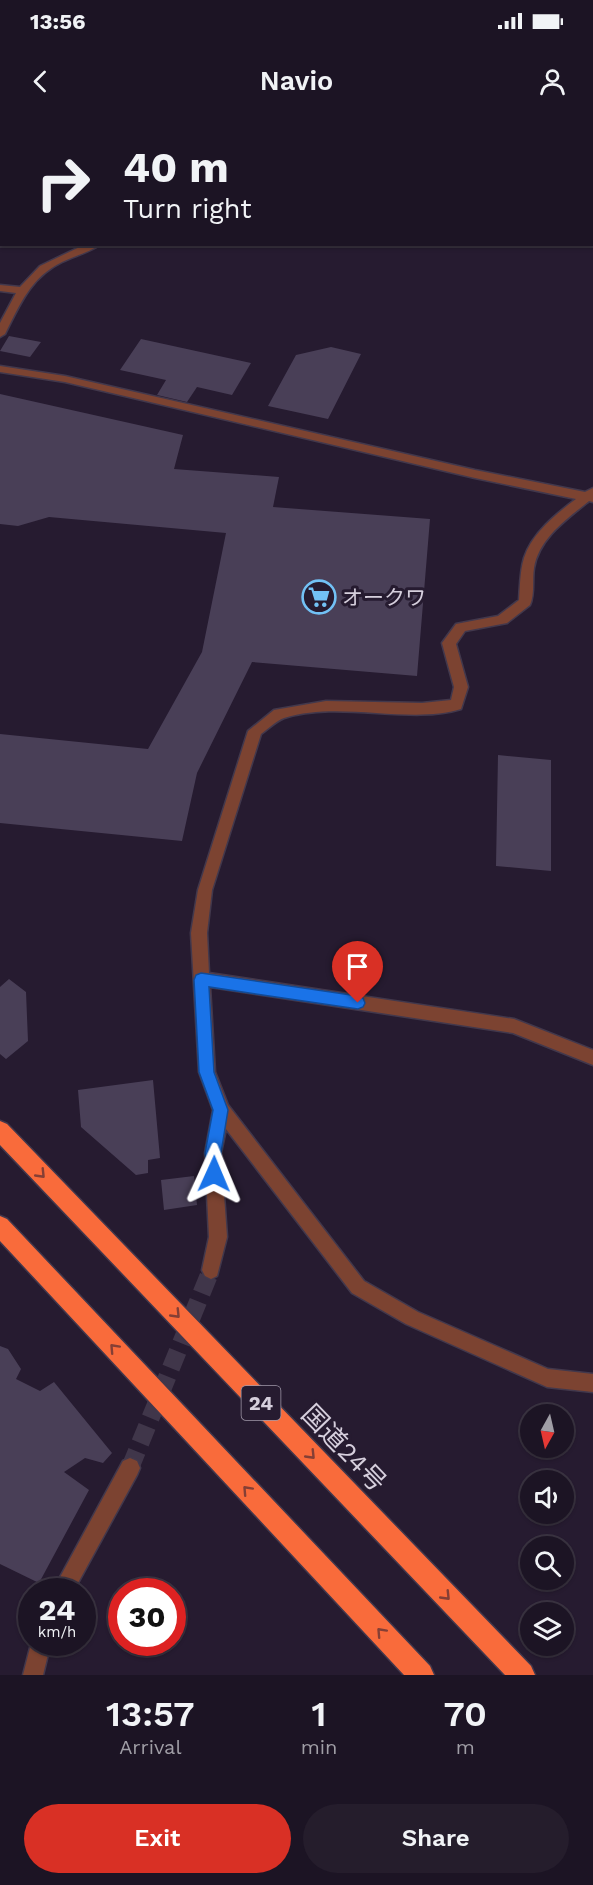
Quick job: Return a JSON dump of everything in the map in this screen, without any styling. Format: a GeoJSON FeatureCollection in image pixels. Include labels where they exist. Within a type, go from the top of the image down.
{"type":"FeatureCollection","features":[{"type":"Feature","properties":{"kind":"highway","name":"国道24号"},"geometry":{"type":"LineString","coordinates":[[0,1131],[522,1675]]}},
{"type":"Feature","properties":{"kind":"highway"},"geometry":{"type":"LineString","coordinates":[[0,1226],[421,1675]]}},
{"type":"Feature","properties":{"kind":"street"},"geometry":{"type":"LineString","coordinates":[[0,334],[23,290],[35,275],[56,261],[90,246]]}},
{"type":"Feature","properties":{"kind":"street"},"geometry":{"type":"LineString","coordinates":[[0,288],[23,290]]}},
{"type":"Feature","properties":{"kind":"street"},"geometry":{"type":"LineString","coordinates":[[0,369],[65,379],[475,474],[591,496]]}},
{"type":"Feature","properties":{"kind":"street"},"geometry":{"type":"LineString","coordinates":[[591,496],[563,516],[542,538],[531,554],[525,602],[502,620],[461,627],[449,643],[461,687],[456,705],[422,708],[326,706],[279,714],[255,731],[205,890],[199,933],[207,1072],[221,1110],[358,1287],[412,1318],[548,1378],[593,1383]]}},
{"type":"Feature","properties":{"kind":"street"},"geometry":{"type":"LineString","coordinates":[[201,980],[514,1026],[593,1058]]}},
{"type":"Feature","properties":{"kind":"street"},"geometry":{"type":"LineString","coordinates":[[211,1270],[218,1237],[213,1153],[221,1110]]}},
{"type":"Feature","properties":{"kind":"street"},"geometry":{"type":"LineString","coordinates":[[70,1578],[130,1468]]}},
{"type":"Feature","properties":{"kind":"street"},"geometry":{"type":"LineString","coordinates":[[33,1675],[38,1656]]}},
{"type":"Feature","properties":{"kind":"building"},"geometry":{"type":"Polygon","coordinates":[[[9,336],[41,342],[30,357],[0,351],[9,336]]]}},
{"type":"Feature","properties":{"kind":"building"},"geometry":{"type":"Polygon","coordinates":[[[141,339],[251,363],[232,395],[197,387],[187,402],[157,395],[166,380],[120,370],[141,339]]]}},
{"type":"Feature","properties":{"kind":"building"},"geometry":{"type":"Polygon","coordinates":[[[331,347],[361,354],[328,419],[268,406],[296,355],[331,347]]]}},
{"type":"Feature","properties":{"kind":"building"},"geometry":{"type":"Polygon","coordinates":[[[0,394],[183,435],[174,469],[279,477],[273,507],[430,519],[417,676],[252,662],[197,773],[182,841],[0,823],[0,734],[148,749],[202,652],[226,533],[49,517],[18,526],[0,524],[0,394]]]}},
{"type":"Feature","properties":{"kind":"building"},"geometry":{"type":"Polygon","coordinates":[[[498,755],[551,760],[551,871],[496,866],[498,755]]]}},
{"type":"Feature","properties":{"kind":"building"},"geometry":{"type":"Polygon","coordinates":[[[9,979],[26,992],[28,1041],[6,1059],[0,1054],[0,987],[9,979]]]}},
{"type":"Feature","properties":{"kind":"building"},"geometry":{"type":"Polygon","coordinates":[[[153,1080],[160,1158],[148,1160],[148,1173],[136,1175],[81,1127],[78,1090],[153,1080]]]}},
{"type":"Feature","properties":{"kind":"building"},"geometry":{"type":"Polygon","coordinates":[[[194,1176],[197,1205],[164,1210],[161,1180],[194,1176]]]}},
{"type":"Feature","properties":{"kind":"building"},"geometry":{"type":"Polygon","coordinates":[[[0,1346],[8,1349],[21,1369],[16,1379],[40,1391],[54,1382],[112,1453],[103,1463],[85,1458],[64,1472],[89,1490],[42,1578],[29,1578],[0,1564],[0,1346]]]}},
{"type":"Feature","properties":{"kind":"tunnel"},"geometry":{"type":"LineString","coordinates":[[130,1468],[211,1270]]}},
{"type":"Feature","properties":{"kind":"place","name":"オークワ"},"geometry":{"type":"Point","coordinates":[319,597]}},
{"type":"Feature","properties":{"kind":"route"},"geometry":{"type":"LineString","coordinates":[[214,1174],[213,1153],[221,1110],[207,1072],[201,980],[358,1003]]}}]}
